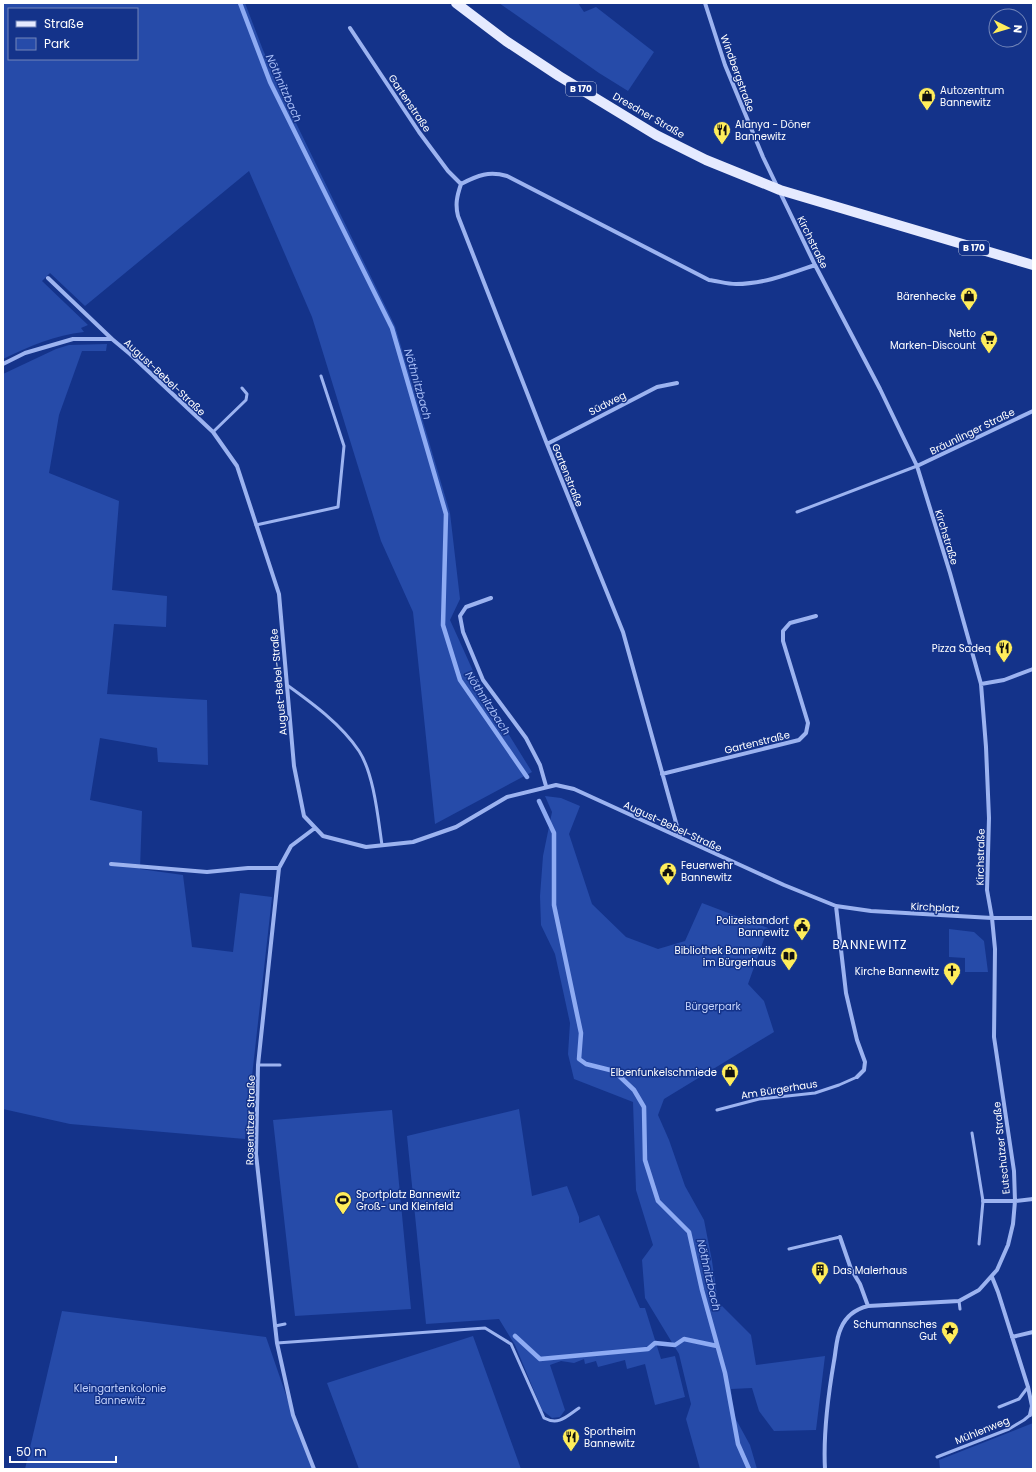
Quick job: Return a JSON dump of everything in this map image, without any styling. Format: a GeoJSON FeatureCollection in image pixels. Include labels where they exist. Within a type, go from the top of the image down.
{"type":"FeatureCollection","features":[{"type":"Feature","properties":{"kind":"main road","name":"Dresdner Straße"},"geometry":{"type":"LineString","coordinates":[[456,3],[506,42],[656,136],[706,160],[780,190]]}},
{"type":"Feature","properties":{"kind":"main road","name":"B 170"},"geometry":{"type":"LineString","coordinates":[[780,190],[1033,265]]}},
{"type":"Feature","properties":{"kind":"street","name":"Windbergstraße"},"geometry":{"type":"LineString","coordinates":[[705,3],[725,65],[763,157],[780,190]]}},
{"type":"Feature","properties":{"kind":"street","name":"Gartenstraße"},"geometry":{"type":"LineString","coordinates":[[350,28],[419,132],[448,171],[461,184],[457,195],[456,204],[458,216],[546,444],[623,632],[680,837]]}},
{"type":"Feature","properties":{"kind":"street"},"geometry":{"type":"LineString","coordinates":[[461,184],[474,177],[485,174],[496,173],[507,176],[709,280],[735,284],[756,283],[782,277],[815,265]]}},
{"type":"Feature","properties":{"kind":"street","name":"Kirchstraße"},"geometry":{"type":"LineString","coordinates":[[780,190],[815,265],[880,389],[917,466],[950,573],[981,684],[986,747],[989,818],[986,890],[992,918]]}},
{"type":"Feature","properties":{"kind":"street","name":"August-Bebel-Straße"},"geometry":{"type":"LineString","coordinates":[[48,278],[213,432],[237,466],[279,594],[296,773],[304,816],[323,836],[366,847],[413,842],[456,827],[507,797],[546,786],[556,785],[574,789],[784,885],[836,906]]}},
{"type":"Feature","properties":{"kind":"street","name":"August-Bebel-Straße"},"geometry":{"type":"LineString","coordinates":[[3,364],[24,353],[73,339],[112,339]]}},
{"type":"Feature","properties":{"kind":"street","name":"Südweg"},"geometry":{"type":"LineString","coordinates":[[546,444],[657,387],[677,383]]}},
{"type":"Feature","properties":{"kind":"street","name":"Bräunlinger Straße"},"geometry":{"type":"LineString","coordinates":[[917,466],[1033,411]]}},
{"type":"Feature","properties":{"kind":"street"},"geometry":{"type":"LineString","coordinates":[[491,598],[466,606],[460,616],[463,632],[483,680],[526,738],[540,765],[546,786]]}},
{"type":"Feature","properties":{"kind":"street","name":"Gartenstraße"},"geometry":{"type":"LineString","coordinates":[[662,774],[799,740],[806,733],[808,723],[783,641],[783,631],[790,623],[816,616]]}},
{"type":"Feature","properties":{"kind":"street"},"geometry":{"type":"LineString","coordinates":[[981,684],[1004,680],[1033,669]]}},
{"type":"Feature","properties":{"kind":"street","name":"Rosentitzer Straße"},"geometry":{"type":"LineString","coordinates":[[314,1469],[293,1415],[277,1343],[256,1154],[258,1065],[279,868],[291,846],[315,828]]}},
{"type":"Feature","properties":{"kind":"street"},"geometry":{"type":"LineString","coordinates":[[111,864],[207,872],[248,868],[279,868]]}},
{"type":"Feature","properties":{"kind":"street","name":"Kirchplatz"},"geometry":{"type":"LineString","coordinates":[[836,906],[871,911],[992,918],[1033,918]]}},
{"type":"Feature","properties":{"kind":"street","name":"Am Bürgerhaus"},"geometry":{"type":"LineString","coordinates":[[836,906],[846,993],[857,1040],[865,1062],[864,1070],[857,1077]]}},
{"type":"Feature","properties":{"kind":"street","name":"Eutschützer Straße"},"geometry":{"type":"LineString","coordinates":[[825,1469],[824,1451],[830,1383],[838,1335],[841,1328],[852,1313],[858,1308],[868,1306],[959,1301],[979,1290],[992,1277],[997,1270],[1008,1245],[1013,1224],[1015,1201],[1014,1171],[994,1037],[995,949],[992,918]]}},
{"type":"Feature","properties":{"kind":"street"},"geometry":{"type":"LineString","coordinates":[[983,1201],[1015,1201],[1033,1199]]}},
{"type":"Feature","properties":{"kind":"street"},"geometry":{"type":"LineString","coordinates":[[840,1237],[851,1269],[860,1284],[868,1306]]}},
{"type":"Feature","properties":{"kind":"street","name":"Mühlenweg"},"geometry":{"type":"LineString","coordinates":[[992,1277],[1028,1387],[1032,1406],[1030,1415]]}},
{"type":"Feature","properties":{"kind":"street"},"geometry":{"type":"LineString","coordinates":[[1012,1337],[1033,1332]]}},
{"type":"Feature","properties":{"kind":"lane"},"geometry":{"type":"LineString","coordinates":[[256,525],[338,507],[344,446],[321,376]]}},
{"type":"Feature","properties":{"kind":"lane"},"geometry":{"type":"LineString","coordinates":[[213,432],[246,400],[247,394],[242,388]]}},
{"type":"Feature","properties":{"kind":"lane"},"geometry":{"type":"LineString","coordinates":[[797,512],[917,466]]}},
{"type":"Feature","properties":{"kind":"lane"},"geometry":{"type":"LineString","coordinates":[[287,684],[311,702],[337,725],[359,751],[366,765],[376,800],[382,845]]}},
{"type":"Feature","properties":{"kind":"lane"},"geometry":{"type":"LineString","coordinates":[[258,1065],[280,1065]]}},
{"type":"Feature","properties":{"kind":"lane","name":"Am Bürgerhaus"},"geometry":{"type":"LineString","coordinates":[[717,1110],[759,1099],[815,1093],[840,1085],[857,1077]]}},
{"type":"Feature","properties":{"kind":"lane"},"geometry":{"type":"LineString","coordinates":[[972,1133],[983,1201],[979,1244]]}},
{"type":"Feature","properties":{"kind":"lane"},"geometry":{"type":"LineString","coordinates":[[789,1249],[840,1237]]}},
{"type":"Feature","properties":{"kind":"lane"},"geometry":{"type":"LineString","coordinates":[[959,1301],[960,1309]]}},
{"type":"Feature","properties":{"kind":"lane"},"geometry":{"type":"LineString","coordinates":[[275,1326],[285,1324]]}},
{"type":"Feature","properties":{"kind":"lane"},"geometry":{"type":"LineString","coordinates":[[277,1343],[485,1328],[511,1344],[544,1418],[550,1421],[558,1422],[579,1408]]}},
{"type":"Feature","properties":{"kind":"lane"},"geometry":{"type":"LineString","coordinates":[[999,1407],[1019,1399],[1028,1387]]}},
{"type":"Feature","properties":{"kind":"lane","name":"Mühlenweg"},"geometry":{"type":"LineString","coordinates":[[937,1457],[1009,1429],[1030,1415]]}},
{"type":"Feature","properties":{"kind":"green space"},"geometry":{"type":"Polygon","coordinates":[[[3,3],[245,3],[263,50],[295,121],[395,326],[450,513],[460,599],[450,620],[483,693],[532,772],[435,824],[413,612],[381,541],[312,317],[249,171],[85,306],[50,273],[42,281],[88,325],[81,328],[84,332],[73,333],[23,350],[3,359],[3,3]]]}},
{"type":"Feature","properties":{"kind":"green space"},"geometry":{"type":"Polygon","coordinates":[[[499,3],[578,3],[584,12],[596,7],[654,52],[628,91],[599,73],[499,3]]]}},
{"type":"Feature","properties":{"kind":"green space"},"geometry":{"type":"Polygon","coordinates":[[[107,344],[106,351],[82,351],[59,415],[49,473],[119,501],[112,590],[167,596],[166,627],[114,624],[107,694],[207,700],[208,765],[158,762],[157,748],[100,738],[90,800],[142,811],[140,869],[183,875],[192,947],[233,952],[240,893],[272,897],[245,1139],[70,1124],[3,1109],[3,374],[56,349],[69,345],[107,344]]]}},
{"type":"Feature","properties":{"kind":"green space","name":"Bürgerpark"},"geometry":{"type":"Polygon","coordinates":[[[545,796],[561,798],[580,806],[569,834],[592,904],[626,937],[658,949],[685,941],[702,903],[768,928],[748,984],[764,1001],[774,1032],[664,1099],[658,1115],[669,1140],[685,1186],[704,1220],[718,1302],[751,1335],[756,1365],[825,1356],[816,1430],[774,1431],[759,1411],[752,1388],[731,1389],[733,1414],[750,1445],[757,1469],[700,1469],[686,1419],[691,1404],[679,1354],[645,1298],[642,1260],[653,1245],[636,1190],[633,1102],[574,1079],[568,1054],[570,1023],[555,954],[541,925],[540,896],[543,856],[552,812],[545,796]]]}},
{"type":"Feature","properties":{"kind":"green space"},"geometry":{"type":"Polygon","coordinates":[[[949,929],[974,932],[984,941],[988,972],[965,972],[965,958],[949,957],[949,929]]]}},
{"type":"Feature","properties":{"kind":"green space"},"geometry":{"type":"Polygon","coordinates":[[[519,1109],[532,1196],[567,1186],[579,1217],[579,1223],[599,1215],[640,1308],[645,1308],[661,1359],[675,1356],[685,1397],[655,1405],[645,1364],[627,1369],[625,1360],[598,1367],[596,1361],[585,1364],[584,1359],[574,1363],[561,1361],[550,1365],[565,1410],[560,1417],[552,1418],[542,1410],[515,1345],[499,1319],[426,1324],[407,1136],[519,1109]]]}},
{"type":"Feature","properties":{"kind":"green space","name":"Sportplatz Bannewitz Groß- und Kleinfeld"},"geometry":{"type":"Polygon","coordinates":[[[392,1110],[411,1309],[295,1316],[273,1120],[392,1110]]]}},
{"type":"Feature","properties":{"kind":"green space","name":"Kleingartenkolonie Bannewitz"},"geometry":{"type":"Polygon","coordinates":[[[62,1311],[266,1337],[293,1415],[314,1469],[25,1469],[62,1311]]]}},
{"type":"Feature","properties":{"kind":"green space"},"geometry":{"type":"Polygon","coordinates":[[[473,1336],[521,1469],[359,1469],[327,1383],[473,1336]]]}},
{"type":"Feature","properties":{"kind":"green space"},"geometry":{"type":"Polygon","coordinates":[[[1033,1423],[1033,1469],[940,1469],[939,1460],[1033,1423]]]}},
{"type":"Feature","properties":{"kind":"waterway","name":"Nöthnitzbach"},"geometry":{"type":"LineString","coordinates":[[240,3],[270,82],[392,328],[446,514],[443,625],[460,680],[527,777]]}},
{"type":"Feature","properties":{"kind":"waterway","name":"Nöthnitzbach"},"geometry":{"type":"LineString","coordinates":[[539,801],[554,833],[554,905],[581,1033],[579,1059],[586,1064],[614,1071],[634,1090],[644,1107],[645,1160],[658,1201],[689,1232],[702,1290],[725,1373],[738,1444],[749,1469]]}},
{"type":"Feature","properties":{"kind":"waterway"},"geometry":{"type":"LineString","coordinates":[[515,1336],[540,1359],[648,1349],[655,1343],[675,1345],[684,1339],[717,1346]]}},
{"type":"Feature","properties":{"kind":"place","name":"Autozentrum Bannewitz"},"geometry":{"type":"Point","coordinates":[927,111]}},
{"type":"Feature","properties":{"kind":"place","name":"Alanya - Döner Bannewitz"},"geometry":{"type":"Point","coordinates":[722,145]}},
{"type":"Feature","properties":{"kind":"place","name":"Bärenhecke"},"geometry":{"type":"Point","coordinates":[969,311]}},
{"type":"Feature","properties":{"kind":"place","name":"Netto Marken-Discount"},"geometry":{"type":"Point","coordinates":[989,354]}},
{"type":"Feature","properties":{"kind":"place","name":"Pizza Sadeq"},"geometry":{"type":"Point","coordinates":[1004,663]}},
{"type":"Feature","properties":{"kind":"place","name":"Feuerwehr Bannewitz"},"geometry":{"type":"Point","coordinates":[668,886]}},
{"type":"Feature","properties":{"kind":"place","name":"Polizeistandort Bannewitz"},"geometry":{"type":"Point","coordinates":[802,941]}},
{"type":"Feature","properties":{"kind":"place","name":"Bibliothek Bannewitz im Bürgerhaus"},"geometry":{"type":"Point","coordinates":[789,971]}},
{"type":"Feature","properties":{"kind":"place","name":"Kirche Bannewitz"},"geometry":{"type":"Point","coordinates":[952,986]}},
{"type":"Feature","properties":{"kind":"place","name":"Elbenfunkelschmiede"},"geometry":{"type":"Point","coordinates":[730,1087]}},
{"type":"Feature","properties":{"kind":"place","name":"Sportplatz Bannewitz Groß- und Kleinfeld"},"geometry":{"type":"Point","coordinates":[343,1215]}},
{"type":"Feature","properties":{"kind":"place","name":"Das Malerhaus"},"geometry":{"type":"Point","coordinates":[820,1285]}},
{"type":"Feature","properties":{"kind":"place","name":"Schumannsches Gut"},"geometry":{"type":"Point","coordinates":[950,1345]}},
{"type":"Feature","properties":{"kind":"place","name":"Sportheim Bannewitz"},"geometry":{"type":"Point","coordinates":[571,1452]}},
{"type":"Feature","properties":{"kind":"district","name":"BANNEWITZ"},"geometry":{"type":"Point","coordinates":[870,945]}}]}
